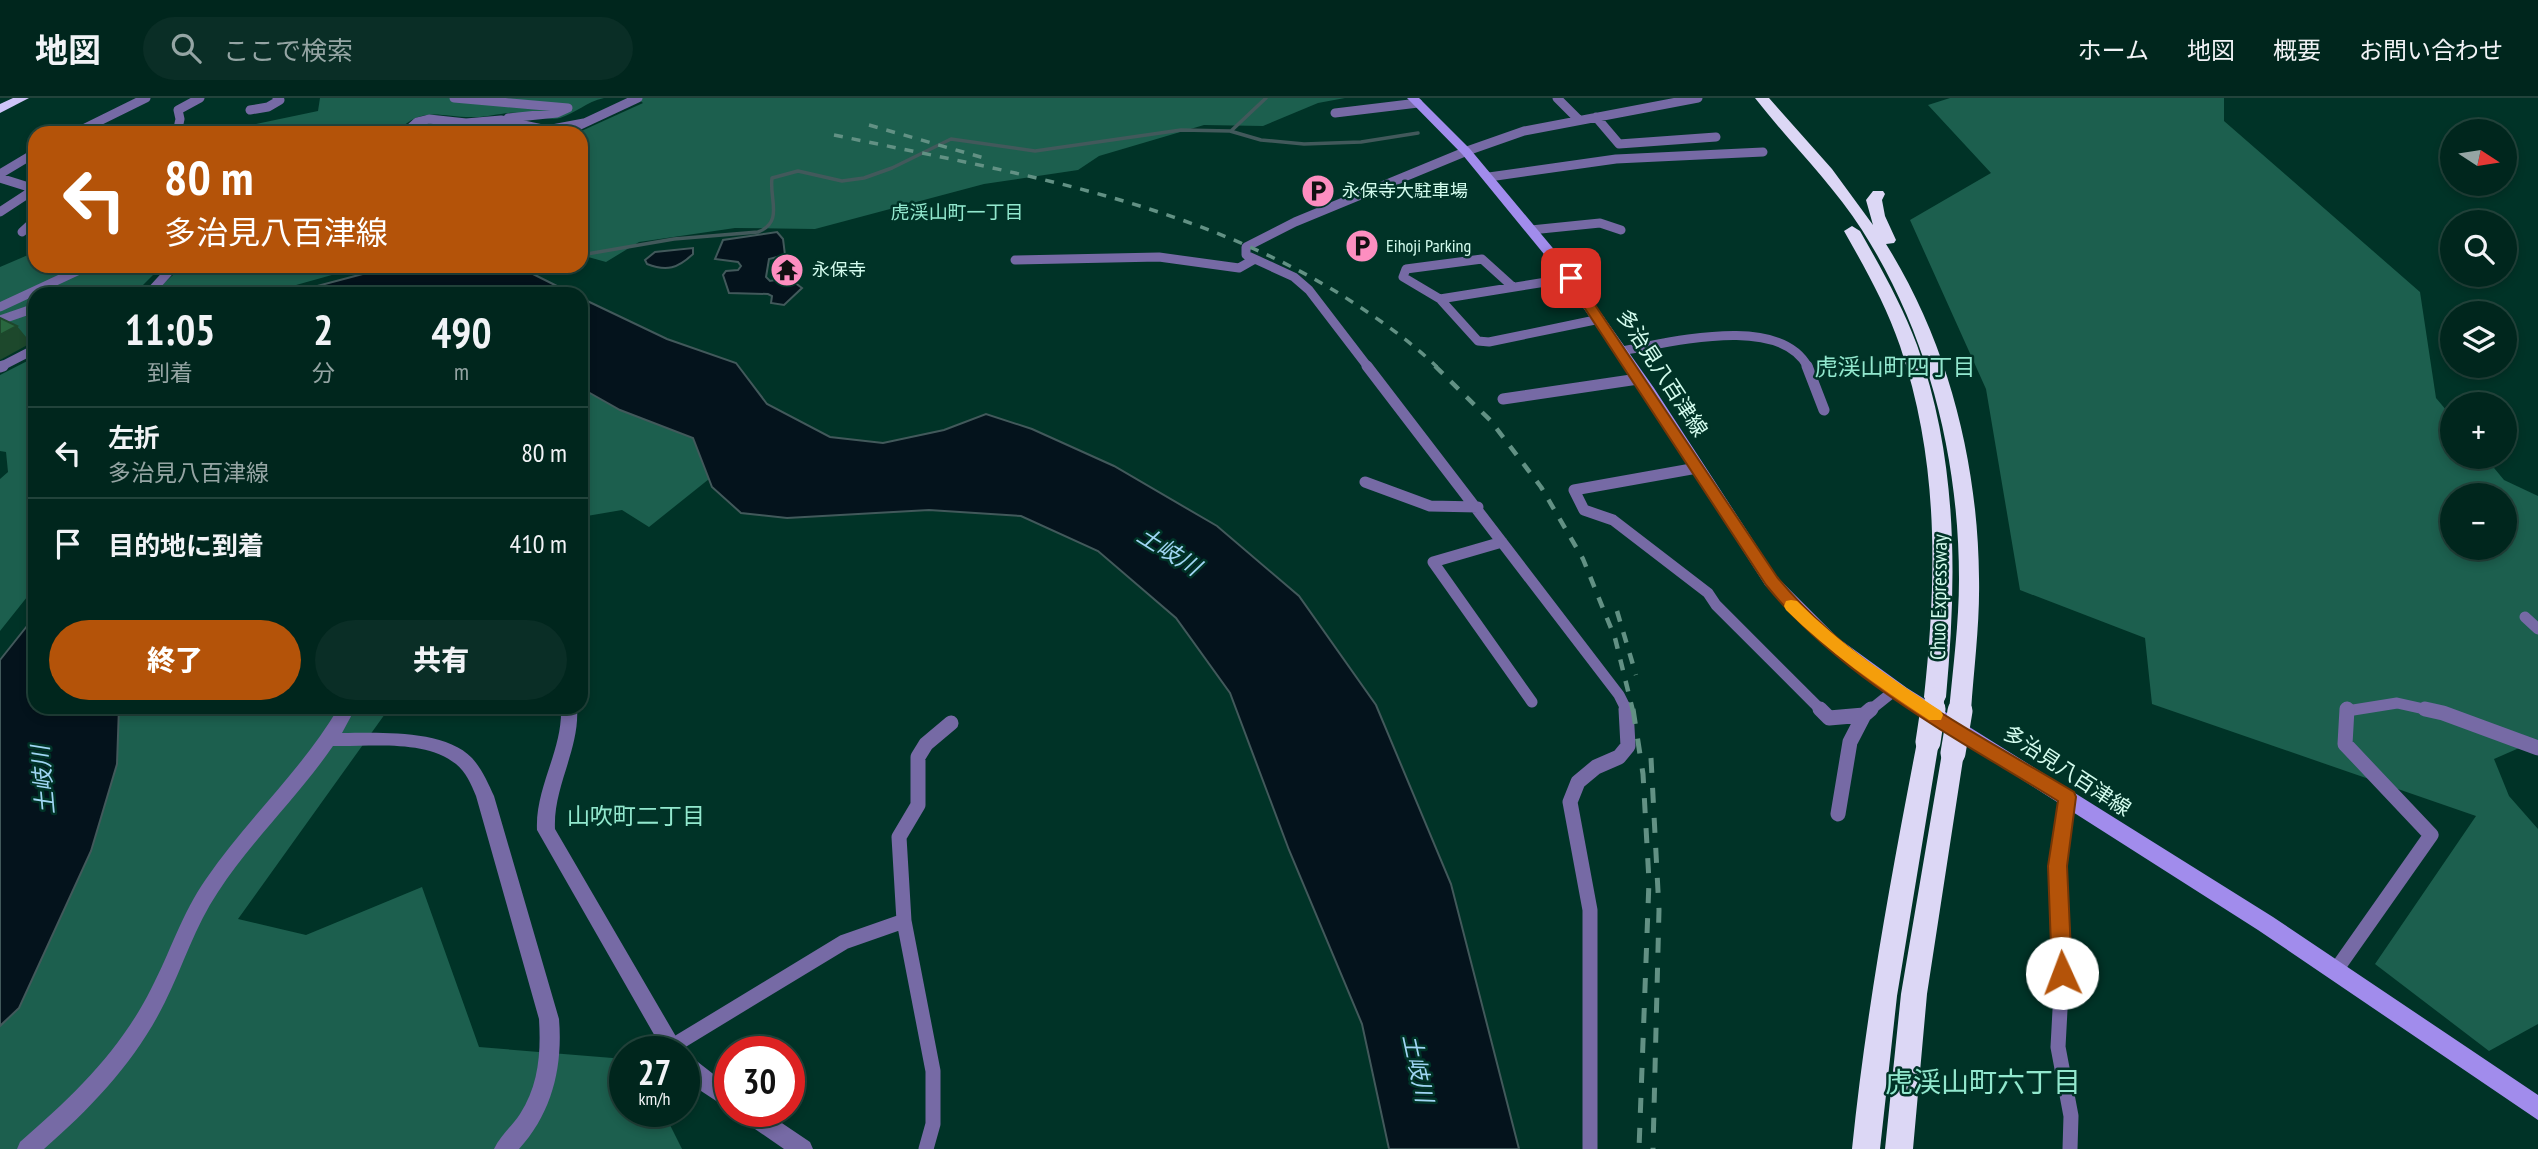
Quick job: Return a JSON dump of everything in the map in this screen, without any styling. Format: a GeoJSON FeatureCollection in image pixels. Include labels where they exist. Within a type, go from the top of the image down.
{"type":"FeatureCollection","features":[{"type":"Feature","properties":{"kind":"highway"},"geometry":{"type":"LineString","coordinates":[[0,102],[9,98]]}},
{"type":"Feature","properties":{"kind":"highway"},"geometry":{"type":"LineString","coordinates":[[0,109],[23,98]]}},
{"type":"Feature","properties":{"kind":"highway","name":"Chuo Expressway"},"geometry":{"type":"LineString","coordinates":[[1747,98],[1810,171],[1849,226],[1883,284],[1911,350],[1930,421],[1943,503],[1945,597],[1935,697],[1889,957],[1874,1064],[1866,1149]]}},
{"type":"Feature","properties":{"kind":"highway","name":"Chuo Expressway"},"geometry":{"type":"LineString","coordinates":[[1762,98],[1824,168],[1865,225],[1899,281],[1929,353],[1951,426],[1968,538],[1968,611],[1960,711],[1914,994],[1899,1149]]}},
{"type":"Feature","properties":{"kind":"highway"},"geometry":{"type":"LineString","coordinates":[[1878,194],[1874,200],[1877,216],[1917,306],[1927,333],[1929,353]]}},
{"type":"Feature","properties":{"kind":"main road","name":"多治見八百津線"},"geometry":{"type":"LineString","coordinates":[[1415,100],[1467,151],[1571,278],[1771,581],[1824,638],[1894,691],[2067,797],[2336,970],[2538,1109]]}},
{"type":"Feature","properties":{"kind":"street"},"geometry":{"type":"LineString","coordinates":[[89,126],[146,98]]}},
{"type":"Feature","properties":{"kind":"street"},"geometry":{"type":"LineString","coordinates":[[178,126],[178,110],[200,98]]}},
{"type":"Feature","properties":{"kind":"street"},"geometry":{"type":"LineString","coordinates":[[250,110],[268,107],[280,100],[277,98]]}},
{"type":"Feature","properties":{"kind":"street"},"geometry":{"type":"LineString","coordinates":[[414,126],[421,120],[466,123],[556,113],[568,108],[454,98]]}},
{"type":"Feature","properties":{"kind":"street"},"geometry":{"type":"LineString","coordinates":[[577,126],[638,98]]}},
{"type":"Feature","properties":{"kind":"street"},"geometry":{"type":"LineString","coordinates":[[1558,98],[1579,120]]}},
{"type":"Feature","properties":{"kind":"street"},"geometry":{"type":"LineString","coordinates":[[1590,1149],[1590,910],[1570,802],[1578,782],[1596,767],[1619,757],[1628,746],[1627,711],[1619,695],[1478,507],[1396,406],[1309,290],[1294,277],[1253,260],[1247,255],[1246,247],[1467,151],[1524,131],[1698,98]]}},
{"type":"Feature","properties":{"kind":"street"},"geometry":{"type":"LineString","coordinates":[[1335,114],[1415,100]]}},
{"type":"Feature","properties":{"kind":"street"},"geometry":{"type":"LineString","coordinates":[[1596,117],[1619,144],[1716,137]]}},
{"type":"Feature","properties":{"kind":"street"},"geometry":{"type":"LineString","coordinates":[[501,120],[524,126]]}},
{"type":"Feature","properties":{"kind":"street"},"geometry":{"type":"LineString","coordinates":[[572,126],[584,123]]}},
{"type":"Feature","properties":{"kind":"street"},"geometry":{"type":"LineString","coordinates":[[1489,177],[1616,159],[1763,152]]}},
{"type":"Feature","properties":{"kind":"street"},"geometry":{"type":"LineString","coordinates":[[0,176],[28,158]]}},
{"type":"Feature","properties":{"kind":"street"},"geometry":{"type":"LineString","coordinates":[[0,176],[28,188]]}},
{"type":"Feature","properties":{"kind":"street"},"geometry":{"type":"LineString","coordinates":[[0,212],[28,195]]}},
{"type":"Feature","properties":{"kind":"street"},"geometry":{"type":"LineString","coordinates":[[1531,230],[1600,223],[1621,230]]}},
{"type":"Feature","properties":{"kind":"street"},"geometry":{"type":"LineString","coordinates":[[22,232],[28,226]]}},
{"type":"Feature","properties":{"kind":"street"},"geometry":{"type":"LineString","coordinates":[[1015,260],[1159,257],[1239,268],[1253,260]]}},
{"type":"Feature","properties":{"kind":"street"},"geometry":{"type":"LineString","coordinates":[[1513,287],[1482,259],[1406,269],[1403,276],[1440,299],[1478,341],[1489,342],[1600,319]]}},
{"type":"Feature","properties":{"kind":"street"},"geometry":{"type":"LineString","coordinates":[[43,287],[73,273]]}},
{"type":"Feature","properties":{"kind":"street"},"geometry":{"type":"LineString","coordinates":[[155,287],[168,273]]}},
{"type":"Feature","properties":{"kind":"street"},"geometry":{"type":"LineString","coordinates":[[1440,299],[1571,278]]}},
{"type":"Feature","properties":{"kind":"street"},"geometry":{"type":"LineString","coordinates":[[0,307],[28,294]]}},
{"type":"Feature","properties":{"kind":"street"},"geometry":{"type":"LineString","coordinates":[[0,320],[28,310]]}},
{"type":"Feature","properties":{"kind":"street"},"geometry":{"type":"LineString","coordinates":[[1621,351],[1693,340],[1774,337],[1797,350],[1812,372],[1817,396],[1824,410]]}},
{"type":"Feature","properties":{"kind":"street"},"geometry":{"type":"LineString","coordinates":[[0,367],[28,353]]}},
{"type":"Feature","properties":{"kind":"street"},"geometry":{"type":"LineString","coordinates":[[1503,399],[1638,379]]}},
{"type":"Feature","properties":{"kind":"street"},"geometry":{"type":"LineString","coordinates":[[1697,467],[1574,490],[1584,510],[1613,520],[1708,593],[1829,718],[1864,715]]}},
{"type":"Feature","properties":{"kind":"street"},"geometry":{"type":"LineString","coordinates":[[1365,482],[1430,506],[1478,507]]}},
{"type":"Feature","properties":{"kind":"street"},"geometry":{"type":"LineString","coordinates":[[1502,542],[1433,562],[1532,702]]}},
{"type":"Feature","properties":{"kind":"street"},"geometry":{"type":"LineString","coordinates":[[2525,617],[2538,629]]}},
{"type":"Feature","properties":{"kind":"street"},"geometry":{"type":"LineString","coordinates":[[1838,814],[1850,742],[1864,715],[1894,691]]}},
{"type":"Feature","properties":{"kind":"street"},"geometry":{"type":"LineString","coordinates":[[2336,970],[2431,835],[2344,744],[2347,709],[2397,703],[2443,713],[2538,748]]}},
{"type":"Feature","properties":{"kind":"street"},"geometry":{"type":"LineString","coordinates":[[28,1149],[69,1114],[119,1062],[157,997],[211,886],[329,739],[344,714]]}},
{"type":"Feature","properties":{"kind":"street"},"geometry":{"type":"LineString","coordinates":[[568,714],[567,735],[544,803],[545,830],[667,1036]]}},
{"type":"Feature","properties":{"kind":"street"},"geometry":{"type":"LineString","coordinates":[[926,1149],[933,1124],[933,1071],[904,921],[900,837],[918,805],[918,757],[926,744],[951,723]]}},
{"type":"Feature","properties":{"kind":"street"},"geometry":{"type":"LineString","coordinates":[[329,739],[437,746],[462,759],[472,769],[485,796],[549,1019],[551,1038],[542,1099],[531,1118],[505,1149]]}},
{"type":"Feature","properties":{"kind":"street"},"geometry":{"type":"LineString","coordinates":[[2067,797],[2057,866],[2062,973],[2058,1046],[2071,1116],[2070,1149]]}},
{"type":"Feature","properties":{"kind":"street"},"geometry":{"type":"LineString","coordinates":[[700,1038],[844,942],[904,921]]}},
{"type":"Feature","properties":{"kind":"street"},"geometry":{"type":"LineString","coordinates":[[700,1077],[714,1088]]}},
{"type":"Feature","properties":{"kind":"street"},"geometry":{"type":"LineString","coordinates":[[770,1127],[802,1149]]}},
{"type":"Feature","properties":{"kind":"green space"},"geometry":{"type":"Polygon","coordinates":[[[320,98],[604,98],[556,119],[518,113],[475,117],[432,114],[415,118],[404,126],[231,126],[256,124],[318,111],[320,98]]]}},
{"type":"Feature","properties":{"kind":"green space"},"geometry":{"type":"Polygon","coordinates":[[[637,98],[1345,98],[1318,103],[1263,126],[1204,125],[1099,156],[1078,170],[984,184],[815,229],[735,228],[639,242],[606,262],[588,257],[588,128],[643,103],[637,98]]]}},
{"type":"Feature","properties":{"kind":"green space"},"geometry":{"type":"Polygon","coordinates":[[[1950,98],[2224,98],[2224,121],[2420,292],[2436,398],[2440,403],[2440,469],[2495,469],[2510,483],[2440,483],[2440,560],[2517,560],[2517,486],[2538,496],[2538,751],[2526,745],[2494,759],[2509,796],[2538,829],[2538,1024],[2489,1051],[2375,964],[2476,816],[2152,704],[2145,638],[2020,590],[1986,389],[1910,220],[1991,173],[1928,105],[1950,98]]]}},
{"type":"Feature","properties":{"kind":"green space"},"geometry":{"type":"Polygon","coordinates":[[[427,122],[500,126],[420,126],[427,122]]]}},
{"type":"Feature","properties":{"kind":"green space"},"geometry":{"type":"Polygon","coordinates":[[[28,255],[28,273],[155,273],[141,287],[28,287],[28,339],[10,331],[0,336],[0,267],[28,255]]]}},
{"type":"Feature","properties":{"kind":"green space"},"geometry":{"type":"Polygon","coordinates":[[[175,273],[339,273],[289,287],[160,287],[175,273]]]}},
{"type":"Feature","properties":{"kind":"green space"},"geometry":{"type":"Polygon","coordinates":[[[28,361],[28,596],[0,631],[0,479],[8,472],[6,452],[0,451],[0,375],[28,361]]]}},
{"type":"Feature","properties":{"kind":"green space"},"geometry":{"type":"Polygon","coordinates":[[[588,392],[620,410],[693,438],[709,479],[649,527],[622,510],[588,516],[588,392]]]}},
{"type":"Feature","properties":{"kind":"green space"},"geometry":{"type":"Polygon","coordinates":[[[119,714],[385,714],[238,919],[306,935],[422,887],[479,1047],[609,1058],[609,1127],[671,1127],[682,1149],[0,1149],[0,1026],[19,1008],[117,764],[119,714]]]}},
{"type":"Feature","properties":{"kind":"water"},"geometry":{"type":"Polygon","coordinates":[[[777,232],[783,239],[785,255],[769,259],[766,277],[770,281],[798,276],[794,282],[802,288],[784,305],[771,303],[772,296],[768,294],[729,293],[723,275],[726,271],[738,270],[741,266],[738,262],[715,259],[723,240],[777,232]]]}},
{"type":"Feature","properties":{"kind":"water"},"geometry":{"type":"Polygon","coordinates":[[[693,248],[693,254],[672,267],[661,268],[647,264],[645,260],[655,252],[693,248]]]}},
{"type":"Feature","properties":{"kind":"water"},"geometry":{"type":"Polygon","coordinates":[[[366,273],[531,273],[559,287],[314,287],[366,273]]]}},
{"type":"Feature","properties":{"kind":"water","name":"土岐川"},"geometry":{"type":"Polygon","coordinates":[[[588,301],[667,339],[736,363],[767,404],[830,437],[883,443],[944,430],[986,414],[1032,429],[1114,466],[1217,526],[1299,596],[1376,705],[1451,884],[1519,1149],[1389,1149],[1362,1024],[1289,850],[1230,693],[1176,618],[1098,551],[1021,516],[929,510],[787,518],[741,513],[712,487],[693,438],[620,410],[588,392],[588,301]]]}},
{"type":"Feature","properties":{"kind":"water","name":"土岐川"},"geometry":{"type":"Polygon","coordinates":[[[28,625],[28,714],[119,714],[117,764],[91,851],[19,1008],[0,1026],[0,660],[28,625]]]}},
{"type":"Feature","properties":{"kind":"building"},"geometry":{"type":"Polygon","coordinates":[[[0,318],[17,326],[0,335],[0,318]]]}},
{"type":"Feature","properties":{"kind":"waterway"},"geometry":{"type":"LineString","coordinates":[[1231,131],[1266,98]]}},
{"type":"Feature","properties":{"kind":"waterway"},"geometry":{"type":"LineString","coordinates":[[588,254],[674,239],[758,232],[766,228],[773,216],[772,178],[798,171],[842,181],[864,178],[892,168],[951,139],[1035,151],[1181,130],[1230,131],[1261,140],[1304,144],[1361,142],[1418,133]]}},
{"type":"Feature","properties":{"kind":"railway"},"geometry":{"type":"LineString","coordinates":[[869,125],[984,158]]}},
{"type":"Feature","properties":{"kind":"railway"},"geometry":{"type":"LineString","coordinates":[[834,135],[1092,192],[1216,233],[1277,259],[1335,291],[1388,326],[1437,367]]}},
{"type":"Feature","properties":{"kind":"railway"},"geometry":{"type":"LineString","coordinates":[[1435,366],[1490,420],[1541,487],[1583,559],[1615,638],[1633,711]]}},
{"type":"Feature","properties":{"kind":"railway"},"geometry":{"type":"LineString","coordinates":[[1617,611],[1636,675]]}},
{"type":"Feature","properties":{"kind":"railway"},"geometry":{"type":"LineString","coordinates":[[1633,709],[1643,774],[1649,881],[1639,1149]]}},
{"type":"Feature","properties":{"kind":"railway"},"geometry":{"type":"LineString","coordinates":[[1651,758],[1659,910],[1653,1149]]}},
{"type":"Feature","properties":{"kind":"slow traffic"},"geometry":{"type":"LineString","coordinates":[[1791,606],[1824,638],[1863,669],[1935,715]]}},
{"type":"Feature","properties":{"kind":"place","name":"永保寺大駐車場"},"geometry":{"type":"Point","coordinates":[1318,191]}},
{"type":"Feature","properties":{"kind":"place","name":"Eihoji Parking"},"geometry":{"type":"Point","coordinates":[1362,246]}},
{"type":"Feature","properties":{"kind":"place","name":"永保寺"},"geometry":{"type":"Point","coordinates":[787,270]}},
{"type":"Feature","properties":{"kind":"district","name":"虎渓山町一丁目"},"geometry":{"type":"Point","coordinates":[957,212]}},
{"type":"Feature","properties":{"kind":"district","name":"虎渓山町四丁目"},"geometry":{"type":"Point","coordinates":[1895,367]}},
{"type":"Feature","properties":{"kind":"district","name":"山吹町二丁目"},"geometry":{"type":"Point","coordinates":[636,816]}},
{"type":"Feature","properties":{"kind":"district","name":"虎渓山町六丁目"},"geometry":{"type":"Point","coordinates":[1983,1082]}},
{"type":"Feature","properties":{"kind":"route"},"geometry":{"type":"LineString","coordinates":[[1571,278],[1771,581],[1798,613],[1824,638],[1894,691],[2067,797],[2057,866],[2062,973]]}}]}
